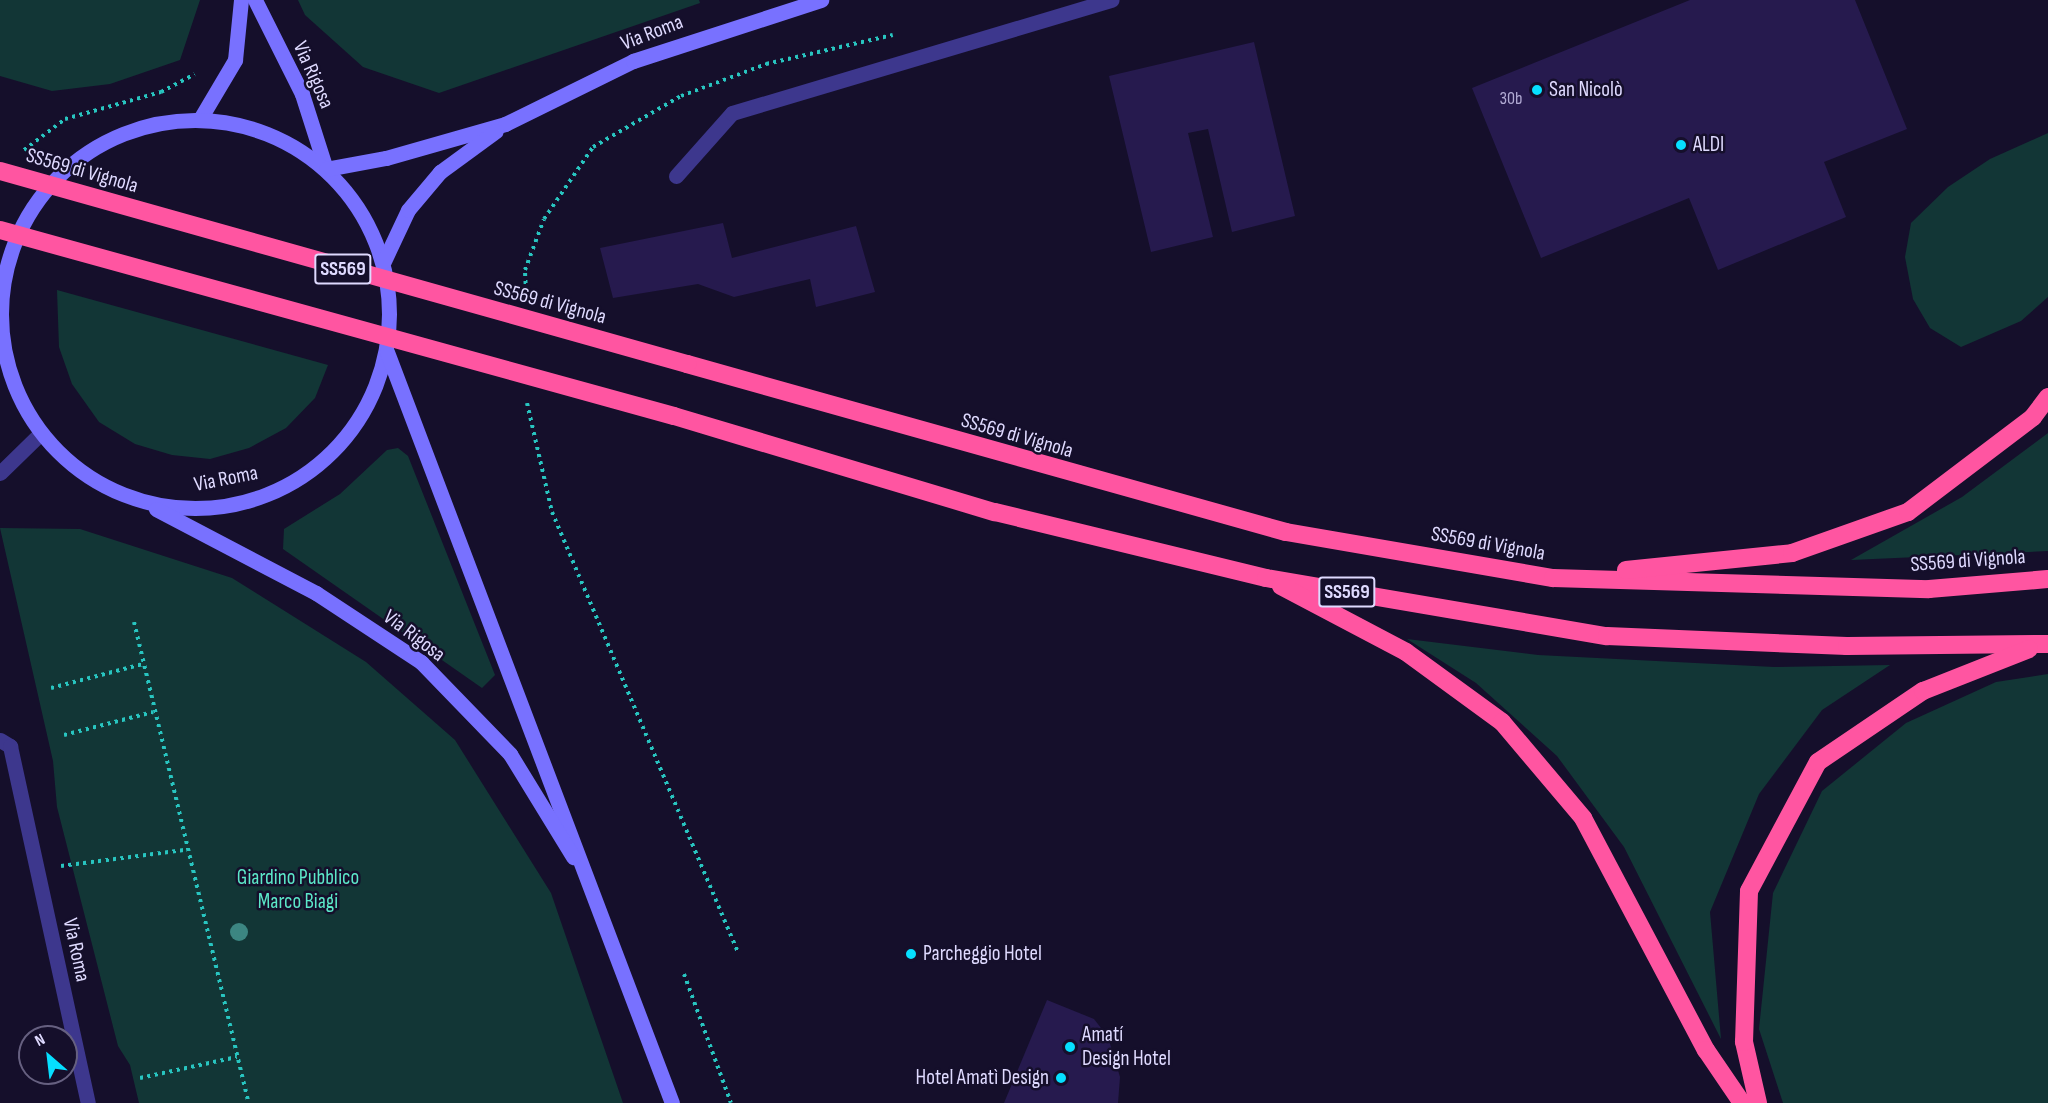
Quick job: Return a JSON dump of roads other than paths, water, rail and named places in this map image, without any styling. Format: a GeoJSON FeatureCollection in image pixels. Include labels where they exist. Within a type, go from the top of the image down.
{"type":"FeatureCollection","features":[{"type":"Feature","properties":{"kind":"highway","name":"SS569 di Vignola"},"geometry":{"type":"LineString","coordinates":[[0,171],[1286,532],[1553,578],[1929,589],[2048,579]]}},
{"type":"Feature","properties":{"kind":"highway","name":"SS569"},"geometry":{"type":"LineString","coordinates":[[0,230],[674,416],[995,512],[1266,578],[1607,636],[1847,646],[2044,644]]}},
{"type":"Feature","properties":{"kind":"highway"},"geometry":{"type":"LineString","coordinates":[[1553,578],[1792,553],[1908,512],[2033,417],[2048,397]]}},
{"type":"Feature","properties":{"kind":"highway"},"geometry":{"type":"LineString","coordinates":[[1266,578],[1406,652],[1503,722],[1583,818],[1706,1050],[1742,1103]]}},
{"type":"Feature","properties":{"kind":"highway"},"geometry":{"type":"LineString","coordinates":[[1758,1103],[1744,1042],[1749,891],[1818,762],[1923,691],[2044,644]]}},
{"type":"Feature","properties":{"kind":"main road"},"geometry":{"type":"LineString","coordinates":[[200,119],[235,60],[241,0]]}},
{"type":"Feature","properties":{"kind":"main road","name":"Via Rigosa"},"geometry":{"type":"LineString","coordinates":[[255,0],[302,94],[326,169]]}},
{"type":"Feature","properties":{"kind":"main road","name":"Via Roma"},"geometry":{"type":"LineString","coordinates":[[384,261],[408,210],[440,172],[505,124],[633,61],[821,0]]}},
{"type":"Feature","properties":{"kind":"main road","name":"Via Roma"},"geometry":{"type":"LineString","coordinates":[[200,119],[241,124],[278,137],[326,169],[370,226],[384,261],[391,310],[387,352],[374,391],[352,429],[318,466],[284,487],[206,508],[139,500],[84,474],[41,433],[17,392],[3,344],[5,271],[18,233],[39,198],[98,146],[133,129],[200,119]]}},
{"type":"Feature","properties":{"kind":"main road","name":"Via Roma"},"geometry":{"type":"LineString","coordinates":[[326,169],[386,158],[505,124]]}},
{"type":"Feature","properties":{"kind":"main road","name":"Via Rigosa"},"geometry":{"type":"LineString","coordinates":[[387,352],[672,1103]]}},
{"type":"Feature","properties":{"kind":"main road","name":"Via Rigosa"},"geometry":{"type":"LineString","coordinates":[[139,500],[316,593],[421,662],[510,754],[591,887]]}},
{"type":"Feature","properties":{"kind":"street"},"geometry":{"type":"LineString","coordinates":[[676,176],[732,113],[1112,0]]}},
{"type":"Feature","properties":{"kind":"street"},"geometry":{"type":"LineString","coordinates":[[0,473],[41,433]]}},
{"type":"Feature","properties":{"kind":"street","name":"Via Roma"},"geometry":{"type":"LineString","coordinates":[[0,740],[10,746],[88,1103]]}},
{"type":"Feature","properties":{"kind":"place","name":"San Nicolò"},"geometry":{"type":"Point","coordinates":[1537,90]}},
{"type":"Feature","properties":{"kind":"place","name":"ALDI"},"geometry":{"type":"Point","coordinates":[1681,145]}},
{"type":"Feature","properties":{"kind":"place","name":"Parcheggio Hotel"},"geometry":{"type":"Point","coordinates":[911,954]}},
{"type":"Feature","properties":{"kind":"place","name":"Amatí Design Hotel"},"geometry":{"type":"Point","coordinates":[1070,1047]}},
{"type":"Feature","properties":{"kind":"place","name":"Hotel Amatì Design"},"geometry":{"type":"Point","coordinates":[1061,1078]}},
{"type":"Feature","properties":{"kind":"park label","name":"Giardino Pubblico Marco Biagi"},"geometry":{"type":"Point","coordinates":[298,890]}}]}
